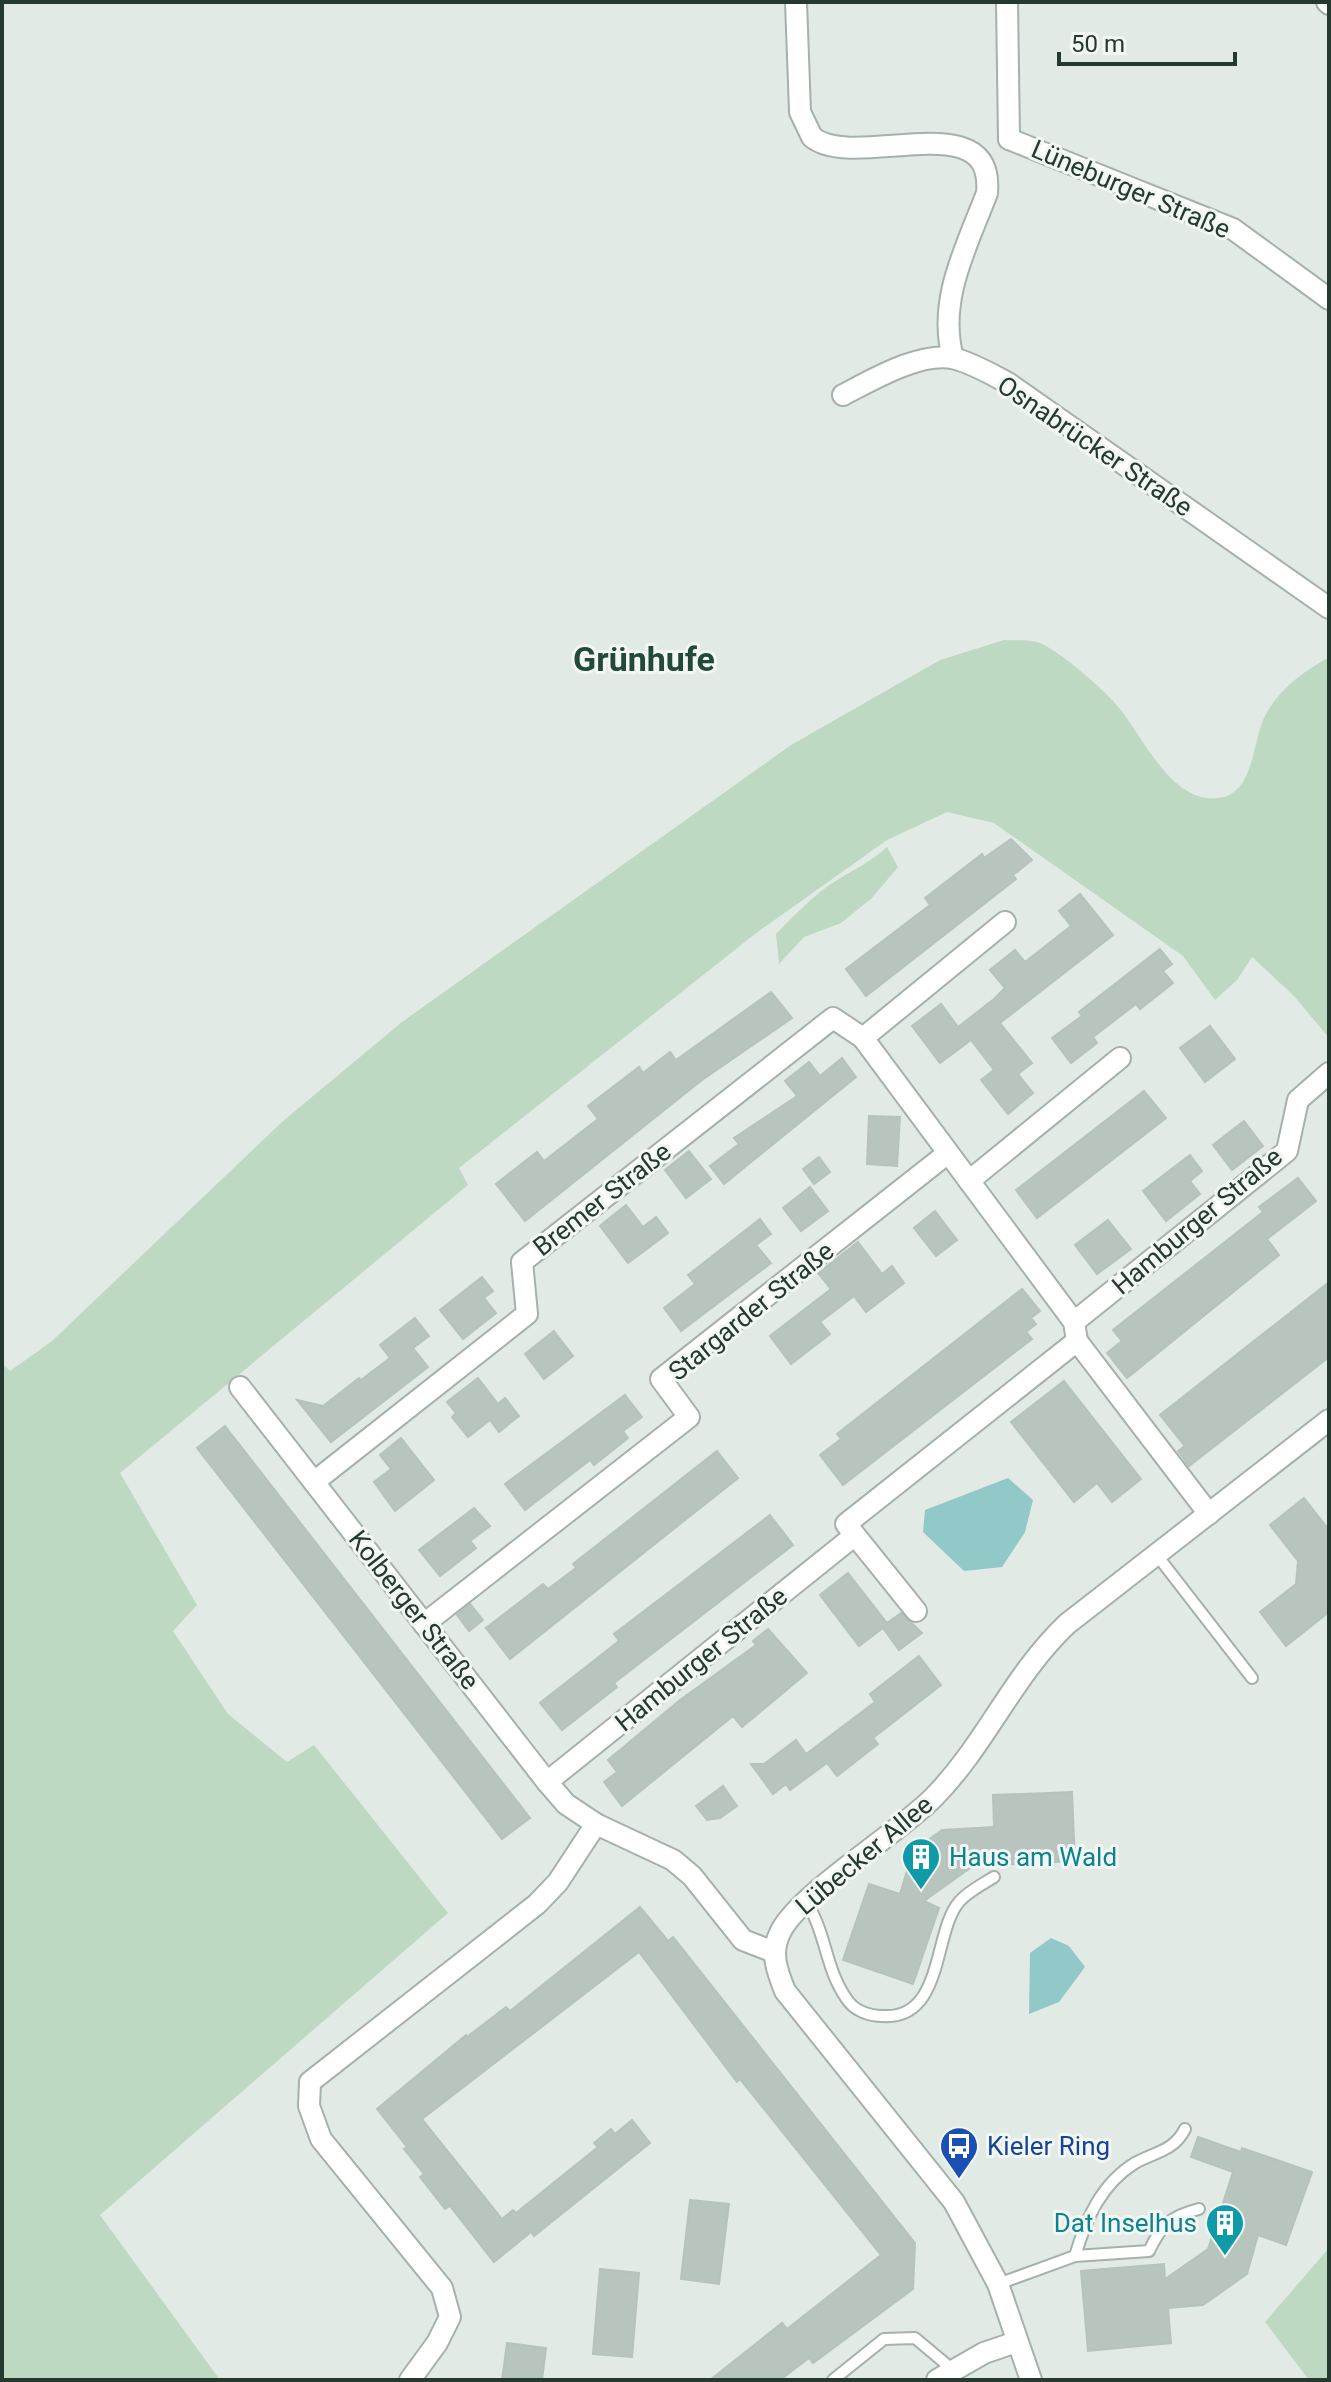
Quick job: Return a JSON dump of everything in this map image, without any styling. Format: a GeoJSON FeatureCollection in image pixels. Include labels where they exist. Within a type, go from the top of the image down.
{"type":"FeatureCollection","features":[{"type":"Feature","properties":{"kind":"street"},"geometry":{"type":"LineString","coordinates":[[796,2],[800,112],[812,137],[838,148],[957,145],[980,159],[988,178],[987,193],[952,289],[948,324],[953,358],[910,364],[843,395]]}},
{"type":"Feature","properties":{"kind":"street"},"geometry":{"type":"LineString","coordinates":[[980,159],[1009,139],[1007,2]]}},
{"type":"Feature","properties":{"kind":"street","name":"Lüneburger Straße"},"geometry":{"type":"LineString","coordinates":[[1009,139],[1233,229],[1329,299]]}},
{"type":"Feature","properties":{"kind":"street","name":"Osnabrücker Straße"},"geometry":{"type":"LineString","coordinates":[[953,358],[1008,383],[1329,608]]}},
{"type":"Feature","properties":{"kind":"street"},"geometry":{"type":"LineString","coordinates":[[863,1038],[1005,922]]}},
{"type":"Feature","properties":{"kind":"street","name":"Bremer Straße"},"geometry":{"type":"LineString","coordinates":[[314,1482],[527,1314],[522,1262],[833,1018],[863,1038],[1209,1514]]}},
{"type":"Feature","properties":{"kind":"street"},"geometry":{"type":"LineString","coordinates":[[969,1181],[1120,1058]]}},
{"type":"Feature","properties":{"kind":"street","name":"Hamburger Straße"},"geometry":{"type":"LineString","coordinates":[[547,1782],[854,1536],[846,1524],[1287,1151],[1298,1100],[1329,1073]]}},
{"type":"Feature","properties":{"kind":"street","name":"Stargarder Straße"},"geometry":{"type":"LineString","coordinates":[[424,1624],[689,1417],[661,1379],[948,1153]]}},
{"type":"Feature","properties":{"kind":"street","name":"Kolberger Straße"},"geometry":{"type":"LineString","coordinates":[[240,1387],[547,1782],[566,1804],[596,1824]]}},
{"type":"Feature","properties":{"kind":"street","name":"Lübecker Allee"},"geometry":{"type":"LineString","coordinates":[[774,1952],[780,1931],[806,1902],[934,1797],[962,1765],[1043,1647],[1156,1554],[1329,1420]]}},
{"type":"Feature","properties":{"kind":"street"},"geometry":{"type":"LineString","coordinates":[[854,1536],[916,1611]]}},
{"type":"Feature","properties":{"kind":"street"},"geometry":{"type":"LineString","coordinates":[[410,2380],[437,2343],[450,2317],[442,2288],[321,2139],[309,2106],[310,2082],[537,1904],[558,1882],[596,1824],[673,1860],[692,1876],[743,1940],[774,1952],[785,1991],[954,2202],[998,2284],[1031,2380]]}},
{"type":"Feature","properties":{"kind":"street"},"geometry":{"type":"LineString","coordinates":[[945,2374],[1016,2342]]}},
{"type":"Feature","properties":{"kind":"lane"},"geometry":{"type":"LineString","coordinates":[[1156,1554],[1252,1678]]}},
{"type":"Feature","properties":{"kind":"lane"},"geometry":{"type":"LineString","coordinates":[[806,1902],[816,1916],[830,1971],[848,2002],[868,2016],[892,2017],[910,2009],[926,1993],[958,1903],[994,1877]]}},
{"type":"Feature","properties":{"kind":"lane"},"geometry":{"type":"LineString","coordinates":[[1075,2256],[1086,2219],[1108,2187],[1134,2164],[1178,2144],[1185,2129]]}},
{"type":"Feature","properties":{"kind":"lane"},"geometry":{"type":"LineString","coordinates":[[998,2284],[1075,2256],[1149,2251],[1159,2229],[1173,2216],[1199,2209]]}},
{"type":"Feature","properties":{"kind":"lane"},"geometry":{"type":"LineString","coordinates":[[833,2380],[884,2339],[915,2338],[945,2374]]}},
{"type":"Feature","properties":{"kind":"green space"},"geometry":{"type":"Polygon","coordinates":[[[1004,640],[1040,643],[1071,663],[1113,701],[1174,781],[1202,797],[1219,798],[1239,787],[1245,777],[1264,718],[1276,698],[1309,669],[1329,657],[1329,1038],[1294,996],[1252,957],[1237,980],[1215,1000],[1183,956],[994,823],[947,812],[887,840],[755,934],[459,1168],[468,1185],[120,1473],[197,1605],[173,1631],[228,1714],[287,1762],[314,1745],[448,1913],[100,2215],[220,2380],[2,2380],[2,1363],[10,1371],[52,1341],[283,1121],[402,1022],[791,745],[940,660],[1004,640]]]}},
{"type":"Feature","properties":{"kind":"green space"},"geometry":{"type":"Polygon","coordinates":[[[887,847],[898,867],[872,898],[841,923],[804,937],[779,964],[776,934],[822,891],[887,847]]]}},
{"type":"Feature","properties":{"kind":"green space"},"geometry":{"type":"Polygon","coordinates":[[[1329,2248],[1329,2380],[1309,2380],[1265,2322],[1329,2248]]]}},
{"type":"Feature","properties":{"kind":"water"},"geometry":{"type":"Polygon","coordinates":[[[1008,1478],[1033,1500],[1025,1532],[1002,1567],[964,1571],[923,1532],[925,1510],[1008,1478]]]}},
{"type":"Feature","properties":{"kind":"water"},"geometry":{"type":"Polygon","coordinates":[[[1051,1938],[1069,1946],[1085,1967],[1059,2002],[1029,2014],[1030,1953],[1051,1938]]]}},
{"type":"Feature","properties":{"kind":"building"},"geometry":{"type":"Polygon","coordinates":[[[1011,839],[1032,860],[1013,875],[1016,879],[866,996],[846,969],[930,905],[925,898],[982,854],[984,858],[1011,839]]]}},
{"type":"Feature","properties":{"kind":"building"},"geometry":{"type":"Polygon","coordinates":[[[1080,894],[1113,935],[1000,1023],[1032,1063],[1018,1074],[1033,1093],[1008,1114],[981,1080],[994,1070],[971,1040],[940,1063],[912,1026],[941,1004],[958,1027],[994,999],[1005,988],[990,970],[1015,950],[1025,962],[1071,926],[1059,911],[1080,894]]]}},
{"type":"Feature","properties":{"kind":"building"},"geometry":{"type":"Polygon","coordinates":[[[1160,949],[1172,964],[1163,971],[1173,983],[1140,1009],[1136,1004],[1093,1037],[1097,1043],[1071,1063],[1052,1038],[1082,1016],[1079,1012],[1160,949]]]}},
{"type":"Feature","properties":{"kind":"building"},"geometry":{"type":"Polygon","coordinates":[[[771,992],[792,1018],[702,1080],[525,1221],[496,1184],[537,1152],[544,1161],[598,1119],[588,1106],[639,1067],[643,1073],[670,1052],[676,1060],[771,992]]]}},
{"type":"Feature","properties":{"kind":"building"},"geometry":{"type":"Polygon","coordinates":[[[1210,1026],[1235,1059],[1205,1082],[1180,1048],[1210,1026]]]}},
{"type":"Feature","properties":{"kind":"building"},"geometry":{"type":"Polygon","coordinates":[[[842,1058],[856,1077],[724,1184],[710,1166],[739,1144],[734,1138],[797,1096],[785,1081],[809,1062],[820,1076],[842,1058]]]}},
{"type":"Feature","properties":{"kind":"building"},"geometry":{"type":"Polygon","coordinates":[[[1144,1091],[1166,1118],[1037,1218],[1016,1190],[1144,1091]]]}},
{"type":"Feature","properties":{"kind":"building"},"geometry":{"type":"Polygon","coordinates":[[[869,1116],[900,1117],[897,1166],[867,1164],[869,1116]]]}},
{"type":"Feature","properties":{"kind":"building"},"geometry":{"type":"Polygon","coordinates":[[[1244,1121],[1263,1146],[1232,1170],[1213,1145],[1244,1121]]]}},
{"type":"Feature","properties":{"kind":"building"},"geometry":{"type":"Polygon","coordinates":[[[689,1151],[711,1179],[686,1198],[665,1170],[689,1151]]]}},
{"type":"Feature","properties":{"kind":"building"},"geometry":{"type":"Polygon","coordinates":[[[1190,1155],[1202,1171],[1190,1181],[1200,1194],[1166,1221],[1143,1191],[1190,1155]]]}},
{"type":"Feature","properties":{"kind":"building"},"geometry":{"type":"Polygon","coordinates":[[[819,1157],[830,1172],[814,1184],[803,1169],[819,1157]]]}},
{"type":"Feature","properties":{"kind":"building"},"geometry":{"type":"Polygon","coordinates":[[[1298,1178],[1316,1201],[1267,1239],[1279,1255],[1127,1378],[1107,1353],[1122,1341],[1113,1330],[1263,1212],[1259,1207],[1298,1178]]]}},
{"type":"Feature","properties":{"kind":"building"},"geometry":{"type":"Polygon","coordinates":[[[810,1187],[828,1211],[801,1231],[783,1208],[810,1187]]]}},
{"type":"Feature","properties":{"kind":"building"},"geometry":{"type":"Polygon","coordinates":[[[626,1205],[643,1227],[656,1217],[668,1233],[628,1263],[600,1226],[626,1205]]]}},
{"type":"Feature","properties":{"kind":"building"},"geometry":{"type":"Polygon","coordinates":[[[935,1211],[957,1240],[936,1256],[914,1228],[935,1211]]]}},
{"type":"Feature","properties":{"kind":"building"},"geometry":{"type":"Polygon","coordinates":[[[760,1219],[771,1234],[756,1245],[771,1263],[681,1331],[664,1308],[695,1284],[688,1275],[760,1219]]]}},
{"type":"Feature","properties":{"kind":"building"},"geometry":{"type":"Polygon","coordinates":[[[1108,1220],[1131,1249],[1097,1274],[1075,1245],[1108,1220]]]}},
{"type":"Feature","properties":{"kind":"building"},"geometry":{"type":"Polygon","coordinates":[[[858,1242],[882,1274],[892,1266],[904,1283],[866,1312],[854,1296],[820,1322],[830,1334],[791,1364],[770,1336],[831,1289],[818,1273],[858,1242]]]}},
{"type":"Feature","properties":{"kind":"building"},"geometry":{"type":"Polygon","coordinates":[[[482,1277],[493,1291],[484,1298],[496,1313],[463,1339],[440,1310],[482,1277]]]}},
{"type":"Feature","properties":{"kind":"building"},"geometry":{"type":"Polygon","coordinates":[[[1329,1282],[1329,1357],[1189,1466],[1178,1451],[1185,1446],[1160,1415],[1329,1282]]]}},
{"type":"Feature","properties":{"kind":"building"},"geometry":{"type":"Polygon","coordinates":[[[1022,1289],[1040,1311],[1031,1318],[1036,1324],[1026,1332],[1032,1339],[843,1485],[820,1455],[841,1439],[837,1434],[1022,1289]]]}},
{"type":"Feature","properties":{"kind":"building"},"geometry":{"type":"Polygon","coordinates":[[[415,1318],[429,1336],[413,1348],[428,1367],[331,1442],[297,1400],[323,1406],[359,1378],[361,1380],[390,1358],[380,1345],[415,1318]]]}},
{"type":"Feature","properties":{"kind":"building"},"geometry":{"type":"Polygon","coordinates":[[[554,1331],[573,1356],[544,1379],[525,1354],[554,1331]]]}},
{"type":"Feature","properties":{"kind":"building"},"geometry":{"type":"Polygon","coordinates":[[[478,1378],[498,1404],[505,1398],[519,1416],[499,1432],[490,1420],[468,1437],[452,1417],[456,1413],[447,1402],[478,1378]]]}},
{"type":"Feature","properties":{"kind":"building"},"geometry":{"type":"Polygon","coordinates":[[[1064,1381],[1141,1479],[1112,1502],[1097,1483],[1074,1502],[1011,1422],[1064,1381]]]}},
{"type":"Feature","properties":{"kind":"building"},"geometry":{"type":"Polygon","coordinates":[[[625,1395],[642,1417],[623,1431],[628,1438],[594,1465],[590,1460],[525,1510],[505,1484],[625,1395]]]}},
{"type":"Feature","properties":{"kind":"building"},"geometry":{"type":"Polygon","coordinates":[[[225,1426],[530,1818],[502,1839],[197,1448],[225,1426]]]}},
{"type":"Feature","properties":{"kind":"building"},"geometry":{"type":"Polygon","coordinates":[[[401,1438],[434,1480],[395,1511],[374,1482],[391,1469],[380,1455],[401,1438]]]}},
{"type":"Feature","properties":{"kind":"building"},"geometry":{"type":"Polygon","coordinates":[[[717,1451],[738,1478],[510,1659],[486,1628],[543,1584],[548,1589],[576,1568],[573,1564],[717,1451]]]}},
{"type":"Feature","properties":{"kind":"building"},"geometry":{"type":"Polygon","coordinates":[[[1304,1498],[1329,1530],[1329,1612],[1286,1646],[1260,1612],[1296,1584],[1298,1561],[1270,1525],[1304,1498]]]}},
{"type":"Feature","properties":{"kind":"building"},"geometry":{"type":"Polygon","coordinates":[[[474,1508],[490,1526],[470,1541],[476,1548],[440,1576],[419,1550],[474,1508]]]}},
{"type":"Feature","properties":{"kind":"building"},"geometry":{"type":"Polygon","coordinates":[[[770,1515],[793,1545],[614,1683],[617,1687],[562,1730],[540,1703],[619,1641],[614,1634],[770,1515]]]}},
{"type":"Feature","properties":{"kind":"building"},"geometry":{"type":"Polygon","coordinates":[[[848,1573],[887,1623],[901,1613],[922,1633],[899,1650],[883,1628],[859,1646],[820,1595],[848,1573]]]}},
{"type":"Feature","properties":{"kind":"building"},"geometry":{"type":"Polygon","coordinates":[[[470,1604],[483,1620],[469,1631],[457,1615],[470,1604]]]}},
{"type":"Feature","properties":{"kind":"building"},"geometry":{"type":"Polygon","coordinates":[[[768,1629],[807,1673],[742,1727],[733,1716],[622,1806],[604,1782],[617,1772],[608,1760],[680,1700],[756,1645],[753,1641],[768,1629]]]}},
{"type":"Feature","properties":{"kind":"building"},"geometry":{"type":"Polygon","coordinates":[[[919,1656],[941,1685],[873,1738],[878,1744],[837,1776],[827,1763],[790,1790],[786,1784],[773,1794],[751,1764],[764,1764],[796,1740],[806,1754],[875,1702],[870,1694],[919,1656]]]}},
{"type":"Feature","properties":{"kind":"building"},"geometry":{"type":"Polygon","coordinates":[[[723,1786],[737,1806],[720,1818],[707,1820],[696,1806],[723,1786]]]}},
{"type":"Feature","properties":{"kind":"building","name":"Haus am Wald"},"geometry":{"type":"Polygon","coordinates":[[[1072,1792],[1075,1861],[973,1866],[924,1901],[939,1908],[913,1984],[843,1960],[869,1884],[900,1894],[913,1851],[942,1830],[994,1827],[993,1795],[1072,1792]]]}},
{"type":"Feature","properties":{"kind":"building"},"geometry":{"type":"Polygon","coordinates":[[[640,1907],[668,1941],[673,1937],[915,2243],[913,2289],[813,2363],[809,2358],[780,2380],[710,2380],[782,2323],[787,2329],[881,2255],[740,2079],[737,2082],[639,1952],[422,2119],[502,2219],[513,2210],[516,2213],[598,2147],[594,2143],[611,2129],[615,2134],[632,2120],[650,2143],[534,2236],[531,2232],[494,2262],[450,2206],[445,2209],[420,2177],[424,2174],[404,2149],[407,2147],[377,2109],[466,2035],[506,2007],[510,2011],[640,1907]]]}},
{"type":"Feature","properties":{"kind":"building","name":"Dat Inselhus"},"geometry":{"type":"Polygon","coordinates":[[[1198,2137],[1312,2172],[1286,2245],[1258,2235],[1247,2274],[1203,2305],[1168,2308],[1171,2343],[1088,2351],[1081,2271],[1164,2264],[1165,2279],[1208,2249],[1233,2172],[1191,2157],[1198,2137]]]}},
{"type":"Feature","properties":{"kind":"building"},"geometry":{"type":"Polygon","coordinates":[[[690,2200],[729,2204],[719,2284],[681,2279],[690,2200]]]}},
{"type":"Feature","properties":{"kind":"building"},"geometry":{"type":"Polygon","coordinates":[[[600,2269],[639,2273],[632,2357],[593,2354],[600,2269]]]}},
{"type":"Feature","properties":{"kind":"building"},"geometry":{"type":"Polygon","coordinates":[[[507,2343],[546,2348],[542,2380],[502,2380],[507,2343]]]}},
{"type":"Feature","properties":{"kind":"place","name":"Haus am Wald"},"geometry":{"type":"Point","coordinates":[921,1891]}},
{"type":"Feature","properties":{"kind":"place","name":"Kieler Ring"},"geometry":{"type":"Point","coordinates":[959,2180]}},
{"type":"Feature","properties":{"kind":"place","name":"Dat Inselhus"},"geometry":{"type":"Point","coordinates":[1225,2257]}},
{"type":"Feature","properties":{"kind":"district","name":"Grünhufe"},"geometry":{"type":"Point","coordinates":[644,659]}}]}
